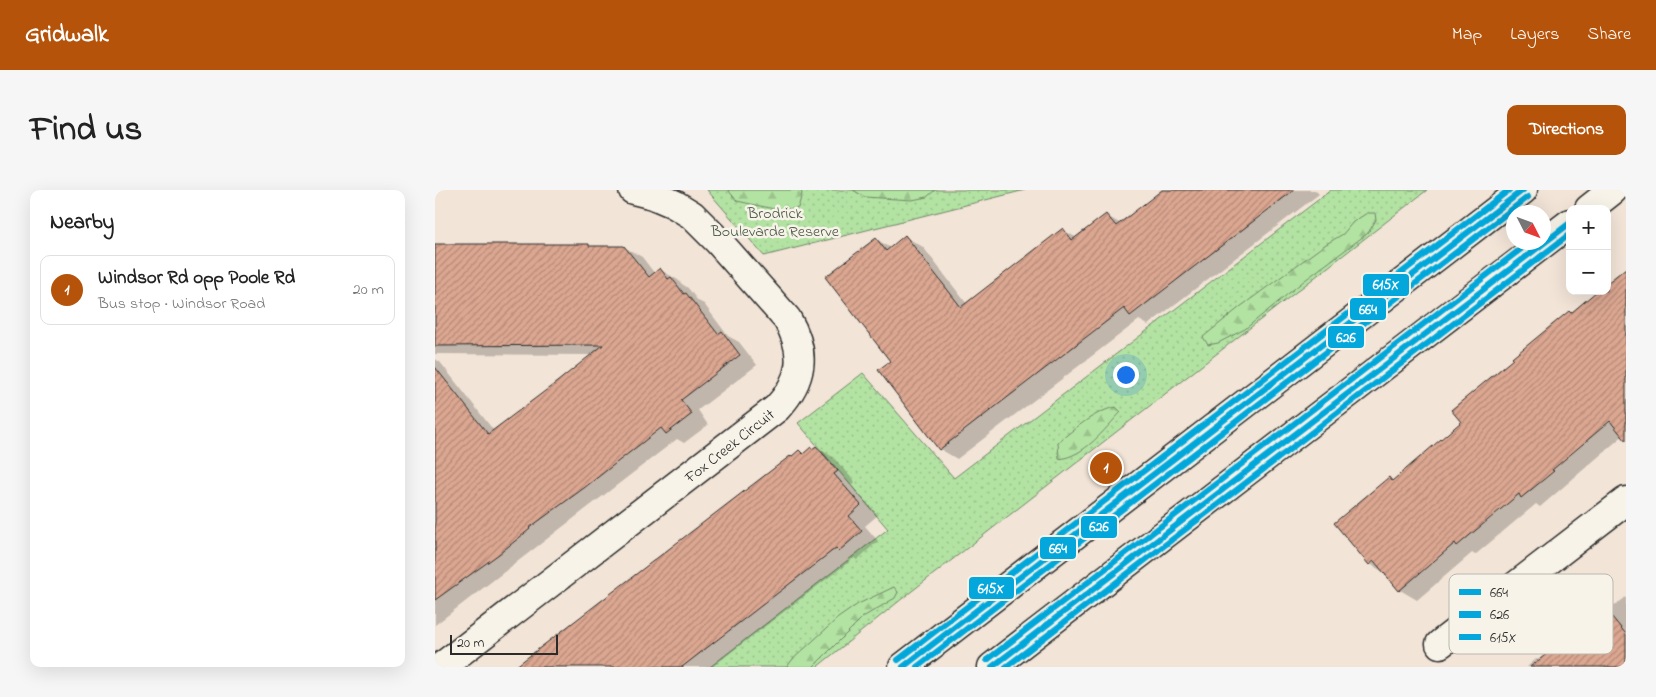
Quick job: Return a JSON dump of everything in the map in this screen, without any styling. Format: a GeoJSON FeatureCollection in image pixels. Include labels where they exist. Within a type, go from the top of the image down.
{"type":"FeatureCollection","features":[{"type":"Feature","properties":{"kind":"main road","name":"Fox Creek Circuit"},"geometry":{"type":"LineString","coordinates":[[441,667],[777,408],[789,395],[797,379],[800,361],[799,346],[795,332],[787,320],[718,241],[692,215],[674,204],[653,195],[633,190]]}},
{"type":"Feature","properties":{"kind":"main road"},"geometry":{"type":"LineString","coordinates":[[903,667],[1523,190]]}},
{"type":"Feature","properties":{"kind":"main road"},"geometry":{"type":"LineString","coordinates":[[1594,205],[1613,190]]}},
{"type":"Feature","properties":{"kind":"main road"},"geometry":{"type":"LineString","coordinates":[[992,667],[1566,226]]}},
{"type":"Feature","properties":{"kind":"main road"},"geometry":{"type":"LineString","coordinates":[[1531,574],[1626,501]]}},
{"type":"Feature","properties":{"kind":"main road"},"geometry":{"type":"LineString","coordinates":[[1440,644],[1449,637]]}},
{"type":"Feature","properties":{"kind":"green space","name":"Brodrick Boulevarde Reserve"},"geometry":{"type":"Polygon","coordinates":[[[707,190],[1025,190],[764,256],[707,190]]]}},
{"type":"Feature","properties":{"kind":"green space"},"geometry":{"type":"Polygon","coordinates":[[[728,190],[801,190],[802,194],[798,208],[779,210],[737,201],[728,190]]]}},
{"type":"Feature","properties":{"kind":"green space"},"geometry":{"type":"Polygon","coordinates":[[[853,190],[935,190],[927,197],[912,200],[865,197],[853,190]]]}},
{"type":"Feature","properties":{"kind":"green space"},"geometry":{"type":"Polygon","coordinates":[[[1331,190],[1427,190],[817,667],[710,667],[888,529],[798,423],[863,373],[954,478],[1331,190]]]}},
{"type":"Feature","properties":{"kind":"green space"},"geometry":{"type":"Polygon","coordinates":[[[1367,213],[1375,213],[1376,220],[1368,233],[1305,280],[1245,329],[1218,343],[1208,345],[1203,337],[1240,307],[1323,246],[1343,234],[1353,222],[1367,213]]]}},
{"type":"Feature","properties":{"kind":"green space"},"geometry":{"type":"Polygon","coordinates":[[[1116,407],[1121,412],[1086,448],[1068,457],[1059,459],[1058,442],[1092,416],[1116,407]]]}},
{"type":"Feature","properties":{"kind":"green space"},"geometry":{"type":"Polygon","coordinates":[[[894,587],[898,592],[895,598],[863,617],[813,667],[787,667],[792,660],[838,618],[858,604],[894,587]]]}},
{"type":"Feature","properties":{"kind":"building"},"geometry":{"type":"Polygon","coordinates":[[[1162,190],[1294,190],[1130,316],[1124,308],[939,450],[878,370],[890,361],[825,277],[876,238],[886,251],[905,235],[961,307],[1063,228],[1072,240],[1106,214],[1116,226],[1162,190]]]}},
{"type":"Feature","properties":{"kind":"building"},"geometry":{"type":"Polygon","coordinates":[[[435,244],[589,244],[589,246],[624,246],[649,277],[660,268],[668,279],[671,277],[718,334],[722,331],[740,355],[681,400],[692,414],[666,434],[661,428],[529,528],[499,554],[435,600],[435,367],[488,434],[603,345],[435,346],[435,244]]]}},
{"type":"Feature","properties":{"kind":"building"},"geometry":{"type":"Polygon","coordinates":[[[1626,268],[1626,441],[1610,421],[1521,498],[1519,494],[1457,546],[1455,543],[1399,591],[1374,561],[1369,565],[1334,523],[1389,477],[1392,481],[1461,422],[1451,410],[1569,311],[1571,313],[1592,295],[1611,295],[1611,280],[1626,268]]]}},
{"type":"Feature","properties":{"kind":"building"},"geometry":{"type":"Polygon","coordinates":[[[816,446],[838,471],[834,474],[861,505],[849,516],[862,531],[839,551],[836,548],[682,667],[515,667],[790,456],[799,450],[803,454],[811,447],[812,449],[816,446]]]}},
{"type":"Feature","properties":{"kind":"building"},"geometry":{"type":"Polygon","coordinates":[[[1613,618],[1626,634],[1626,667],[1530,667],[1546,654],[1613,654],[1613,618]]]}},
{"type":"Feature","properties":{"kind":"transit line","name":"615X"},"geometry":{"type":"LineString","coordinates":[[898,660],[1509,190]]}},
{"type":"Feature","properties":{"kind":"transit line","name":"664"},"geometry":{"type":"LineString","coordinates":[[903,667],[1523,190]]}},
{"type":"Feature","properties":{"kind":"transit line","name":"626"},"geometry":{"type":"LineString","coordinates":[[917,667],[1528,197]]}},
{"type":"Feature","properties":{"kind":"transit line","name":"664"},"geometry":{"type":"LineString","coordinates":[[992,667],[1566,226]]}},
{"type":"Feature","properties":{"kind":"transit line","name":"626"},"geometry":{"type":"LineString","coordinates":[[1006,667],[1566,237]]}},
{"type":"Feature","properties":{"kind":"transit line","name":"615X"},"geometry":{"type":"LineString","coordinates":[[987,660],[1520,250]]}},
{"type":"Feature","properties":{"kind":"place","name":"Windsor Rd opp Poole Rd"},"geometry":{"type":"Point","coordinates":[1106,468]}}]}
